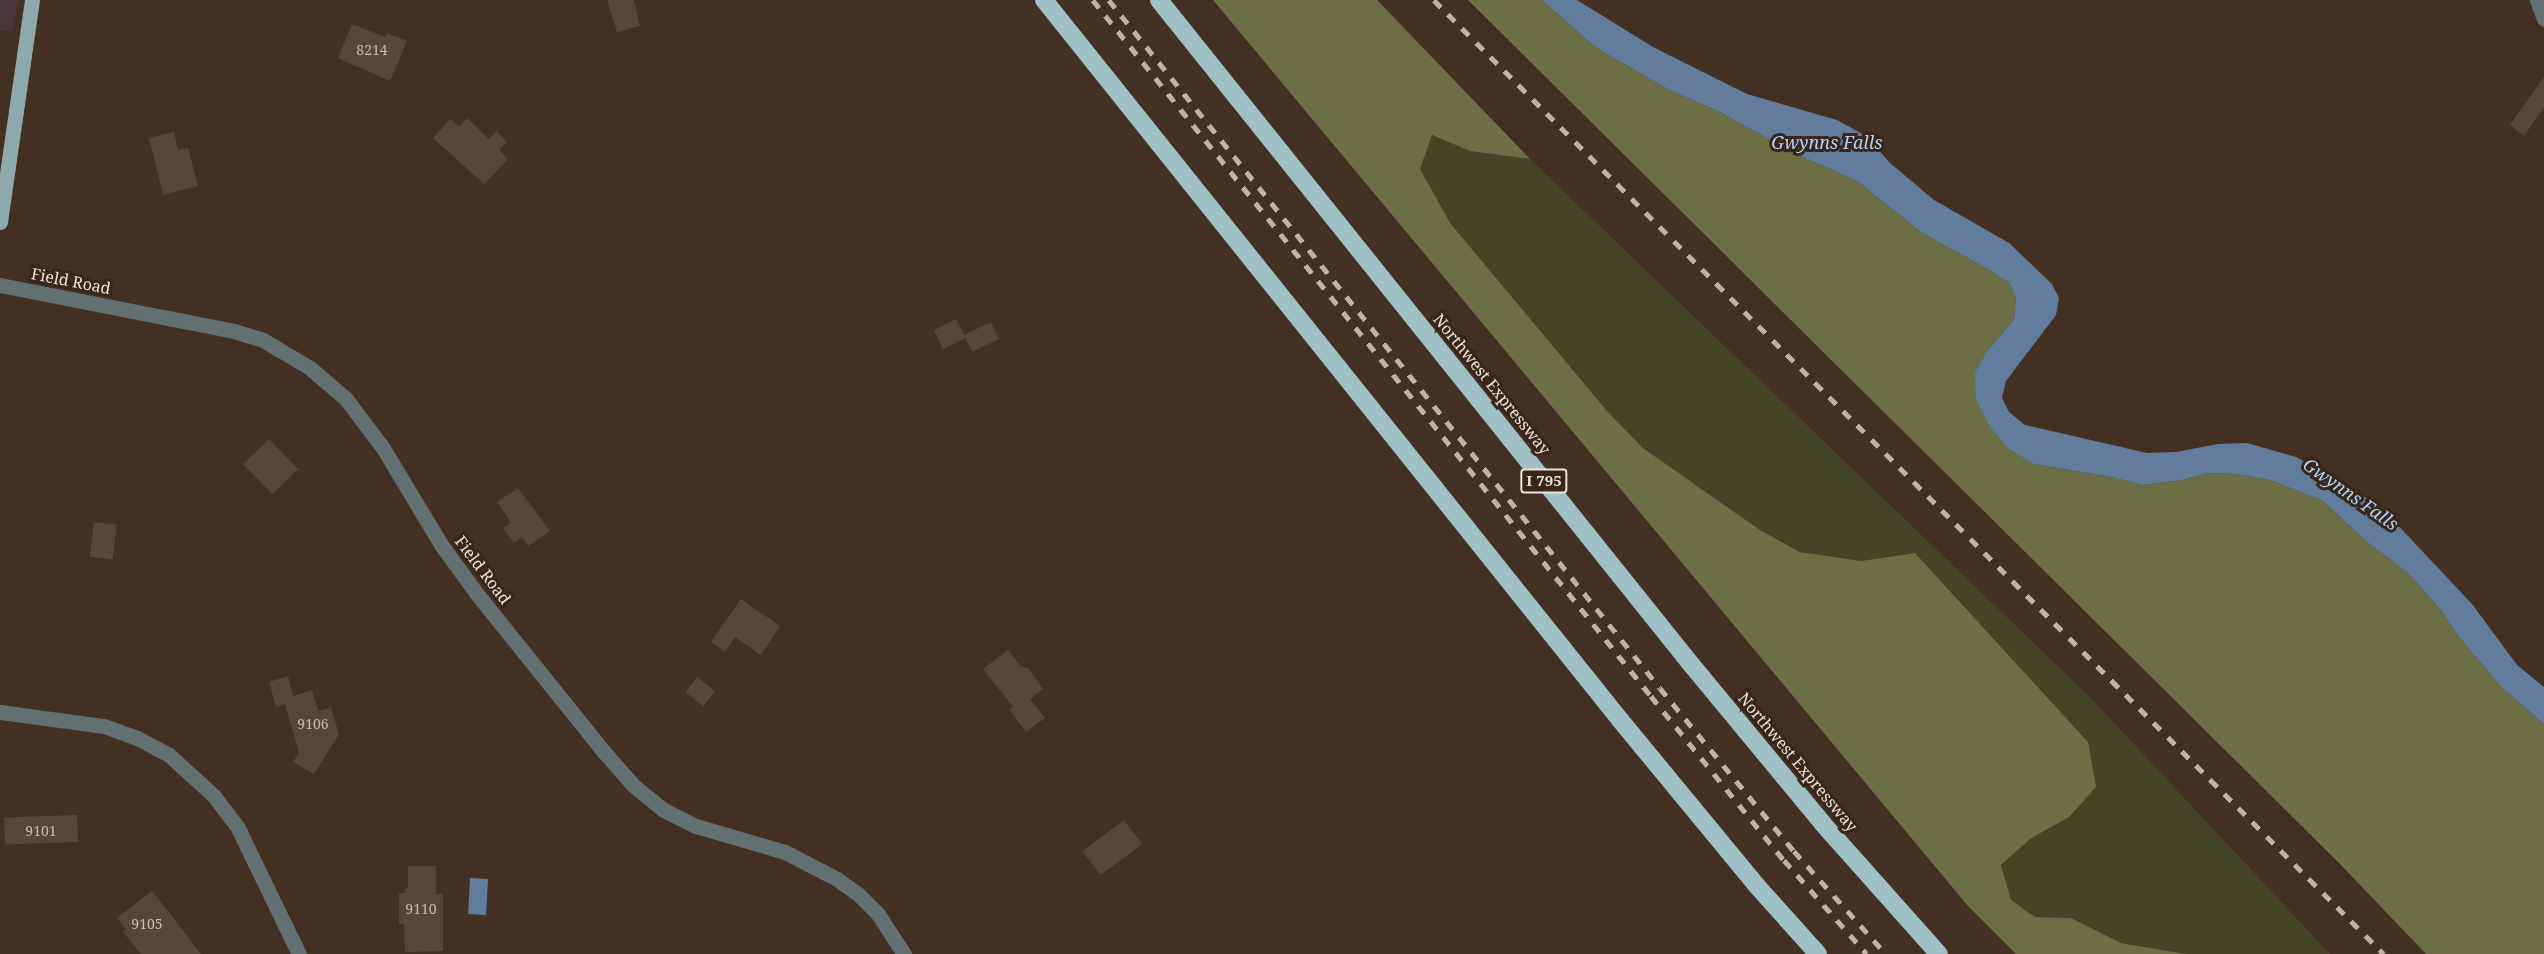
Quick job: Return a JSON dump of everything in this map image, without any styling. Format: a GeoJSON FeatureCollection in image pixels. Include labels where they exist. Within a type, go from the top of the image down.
{"type":"FeatureCollection","features":[{"type":"Feature","properties":{"kind":"highway"},"geometry":{"type":"LineString","coordinates":[[1044,0],[1621,721],[1757,886],[1818,954]]}},
{"type":"Feature","properties":{"kind":"highway","name":"Northwest Expressway"},"geometry":{"type":"LineString","coordinates":[[1159,0],[1698,672],[1823,824],[1939,954]]}},
{"type":"Feature","properties":{"kind":"main road"},"geometry":{"type":"LineString","coordinates":[[0,222],[32,0]]}},
{"type":"Feature","properties":{"kind":"street"},"geometry":{"type":"LineString","coordinates":[[2537,0],[2544,18]]}},
{"type":"Feature","properties":{"kind":"street","name":"Field Road"},"geometry":{"type":"LineString","coordinates":[[0,285],[234,332],[262,340],[310,368],[346,399],[383,448],[442,546],[477,594],[603,752],[634,786],[662,809],[696,826],[785,852],[837,879],[858,894],[878,914],[904,954]]}},
{"type":"Feature","properties":{"kind":"street"},"geometry":{"type":"LineString","coordinates":[[0,712],[104,726],[139,739],[169,755],[214,796],[237,826],[299,954]]}},
{"type":"Feature","properties":{"kind":"shaded area"},"geometry":{"type":"Polygon","coordinates":[[[0,0],[18,0],[12,31],[0,30],[0,0]]]}},
{"type":"Feature","properties":{"kind":"green space"},"geometry":{"type":"Polygon","coordinates":[[[1213,0],[1377,0],[1530,159],[1470,151],[1432,135],[1420,169],[1450,223],[1607,411],[1643,448],[1760,530],[1800,552],[1861,561],[1915,553],[2088,742],[2096,787],[2069,817],[2030,839],[2001,865],[2011,900],[2035,917],[2071,918],[2121,943],[2186,954],[2016,954],[1968,906],[1213,0]]]}},
{"type":"Feature","properties":{"kind":"green space"},"geometry":{"type":"Polygon","coordinates":[[[1468,0],[1542,0],[1595,47],[1669,90],[1718,111],[1794,153],[1857,181],[1922,233],[2009,283],[2016,297],[2014,319],[1985,354],[1975,372],[2034,464],[2111,477],[2143,485],[2182,480],[2208,473],[2236,474],[2270,480],[2323,501],[2367,542],[2408,573],[2441,610],[2459,637],[2502,688],[2544,724],[2544,954],[2426,954],[2340,864],[1468,0]]]}},
{"type":"Feature","properties":{"kind":"green space"},"geometry":{"type":"Polygon","coordinates":[[[1431,135],[1470,151],[1530,159],[2089,696],[2330,954],[2186,954],[2121,943],[2072,918],[2035,917],[2011,900],[2001,865],[2030,839],[2069,817],[2088,742],[1915,553],[1861,561],[1800,552],[1760,530],[1643,448],[1607,411],[1449,223],[1420,169],[1431,135]]]}},
{"type":"Feature","properties":{"kind":"water","name":"Gwynns Falls"},"geometry":{"type":"Polygon","coordinates":[[[1542,0],[1577,0],[1653,47],[1747,94],[1837,120],[1866,136],[1890,163],[1934,200],[2009,243],[2052,284],[2059,298],[2056,315],[2006,381],[2002,398],[2009,412],[2025,425],[2147,453],[2176,452],[2218,444],[2247,443],[2296,457],[2329,476],[2366,498],[2393,520],[2472,604],[2517,665],[2544,687],[2544,724],[2502,688],[2459,637],[2441,610],[2408,573],[2367,542],[2323,501],[2270,480],[2236,474],[2208,473],[2182,480],[2143,485],[2111,477],[2034,464],[2008,448],[1990,427],[1976,399],[1975,372],[1985,354],[2014,319],[2016,297],[2009,283],[1922,233],[1857,181],[1794,153],[1718,111],[1669,90],[1595,47],[1542,0]]]}},
{"type":"Feature","properties":{"kind":"water"},"geometry":{"type":"Polygon","coordinates":[[[470,878],[488,879],[486,915],[468,914],[470,878]]]}},
{"type":"Feature","properties":{"kind":"building"},"geometry":{"type":"Polygon","coordinates":[[[607,0],[634,0],[640,26],[617,32],[607,0]]]}},
{"type":"Feature","properties":{"kind":"building"},"geometry":{"type":"Polygon","coordinates":[[[352,24],[385,37],[387,33],[407,41],[390,81],[338,58],[352,24]]]}},
{"type":"Feature","properties":{"kind":"building"},"geometry":{"type":"Polygon","coordinates":[[[2544,77],[2544,107],[2524,136],[2510,125],[2544,77]]]}},
{"type":"Feature","properties":{"kind":"building"},"geometry":{"type":"Polygon","coordinates":[[[467,118],[489,139],[496,131],[507,142],[499,150],[508,159],[484,184],[433,138],[450,119],[459,127],[467,118]]]}},
{"type":"Feature","properties":{"kind":"building"},"geometry":{"type":"Polygon","coordinates":[[[174,132],[178,150],[188,148],[198,186],[163,195],[149,138],[174,132]]]}},
{"type":"Feature","properties":{"kind":"building"},"geometry":{"type":"Polygon","coordinates":[[[956,319],[964,335],[991,322],[999,339],[972,352],[965,338],[943,349],[934,330],[956,319]]]}},
{"type":"Feature","properties":{"kind":"building"},"geometry":{"type":"Polygon","coordinates":[[[269,439],[298,469],[272,494],[243,464],[269,439]]]}},
{"type":"Feature","properties":{"kind":"building"},"geometry":{"type":"Polygon","coordinates":[[[518,488],[550,531],[528,546],[522,537],[514,543],[503,528],[511,522],[497,502],[518,488]]]}},
{"type":"Feature","properties":{"kind":"building"},"geometry":{"type":"Polygon","coordinates":[[[94,522],[117,525],[113,560],[90,557],[94,522]]]}},
{"type":"Feature","properties":{"kind":"building"},"geometry":{"type":"Polygon","coordinates":[[[741,599],[780,626],[761,655],[735,637],[725,652],[711,642],[741,599]]]}},
{"type":"Feature","properties":{"kind":"building"},"geometry":{"type":"Polygon","coordinates":[[[1008,650],[1021,667],[1028,668],[1043,689],[1030,699],[1045,718],[1026,732],[1009,709],[1013,707],[983,669],[1008,650]]]}},
{"type":"Feature","properties":{"kind":"building"},"geometry":{"type":"Polygon","coordinates":[[[288,676],[293,696],[312,690],[318,711],[331,708],[339,734],[314,774],[293,762],[299,753],[285,704],[276,707],[269,682],[288,676]]]}},
{"type":"Feature","properties":{"kind":"building"},"geometry":{"type":"Polygon","coordinates":[[[697,677],[715,691],[703,706],[685,692],[697,677]]]}},
{"type":"Feature","properties":{"kind":"building"},"geometry":{"type":"Polygon","coordinates":[[[77,815],[78,842],[5,845],[4,818],[77,815]]]}},
{"type":"Feature","properties":{"kind":"building"},"geometry":{"type":"Polygon","coordinates":[[[1124,820],[1142,844],[1101,875],[1082,851],[1124,820]]]}},
{"type":"Feature","properties":{"kind":"building"},"geometry":{"type":"Polygon","coordinates":[[[408,866],[436,866],[436,894],[443,894],[443,951],[405,952],[404,924],[399,924],[399,893],[405,893],[405,888],[408,888],[408,866]]]}},
{"type":"Feature","properties":{"kind":"building"},"geometry":{"type":"Polygon","coordinates":[[[152,891],[201,954],[141,954],[123,932],[126,930],[117,918],[152,891]]]}},
{"type":"Feature","properties":{"kind":"railway"},"geometry":{"type":"LineString","coordinates":[[1093,0],[1784,860],[1867,954]]}},
{"type":"Feature","properties":{"kind":"railway"},"geometry":{"type":"LineString","coordinates":[[1109,0],[1660,688],[1794,851],[1886,954]]}},
{"type":"Feature","properties":{"kind":"railway"},"geometry":{"type":"LineString","coordinates":[[1434,0],[2384,954]]}}]}
